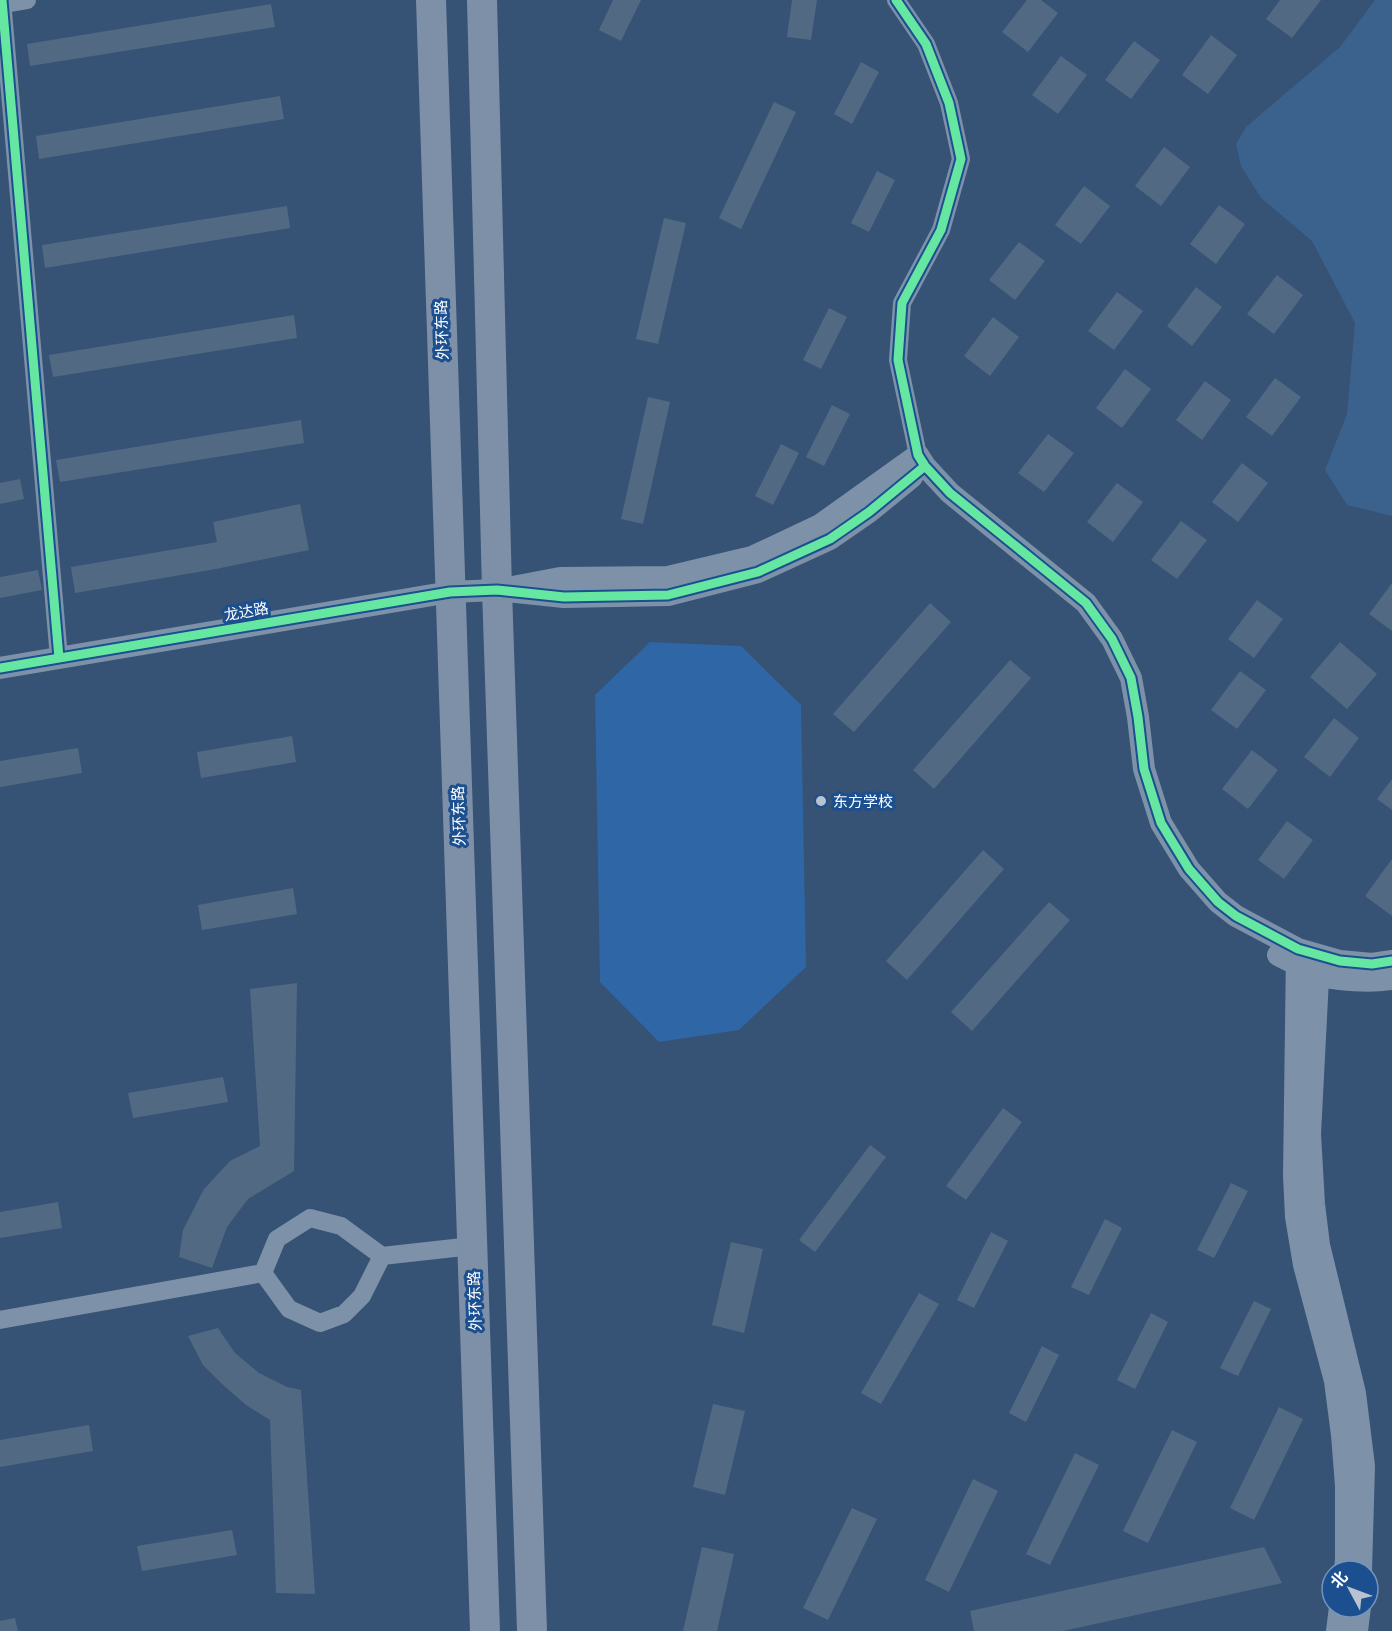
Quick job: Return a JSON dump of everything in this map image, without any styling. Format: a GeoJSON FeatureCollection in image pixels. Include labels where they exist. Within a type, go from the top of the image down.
{"type":"FeatureCollection","features":[{"type":"Feature","properties":{"kind":"highway","name":"外环东路"},"geometry":{"type":"LineString","coordinates":[[431,0],[485,1631]]}},
{"type":"Feature","properties":{"kind":"highway"},"geometry":{"type":"LineString","coordinates":[[482,0],[497,590],[532,1631]]}},
{"type":"Feature","properties":{"kind":"street"},"geometry":{"type":"LineString","coordinates":[[27,0],[3,2],[3,33],[59,658]]}},
{"type":"Feature","properties":{"kind":"street"},"geometry":{"type":"LineString","coordinates":[[896,0],[926,44],[950,103],[961,159],[941,230],[902,303],[898,360],[917,464],[1086,603],[1112,639],[1131,678],[1144,769],[1161,823],[1189,868],[1218,902],[1297,957],[1342,979],[1377,981],[1392,979]]}},
{"type":"Feature","properties":{"kind":"street","name":"龙达路"},"geometry":{"type":"LineString","coordinates":[[0,668],[450,592],[497,590],[564,597],[668,595],[758,572],[830,538],[869,512],[917,464]]}},
{"type":"Feature","properties":{"kind":"street"},"geometry":{"type":"LineString","coordinates":[[1297,957],[1294,1176],[1296,1217],[1304,1265],[1335,1382],[1346,1486],[1346,1559]]}},
{"type":"Feature","properties":{"kind":"street"},"geometry":{"type":"LineString","coordinates":[[1319,966],[1340,961],[1372,964],[1392,961]]}},
{"type":"Feature","properties":{"kind":"street"},"geometry":{"type":"LineString","coordinates":[[1319,966],[1310,1134],[1314,1204],[1319,1245],[1355,1393],[1364,1466],[1361,1559]]}},
{"type":"Feature","properties":{"kind":"street"},"geometry":{"type":"LineString","coordinates":[[263,1273],[277,1239],[310,1218],[341,1226],[382,1256],[472,1246]]}},
{"type":"Feature","properties":{"kind":"street"},"geometry":{"type":"LineString","coordinates":[[263,1273],[289,1310],[320,1323],[344,1314],[362,1296],[382,1256]]}},
{"type":"Feature","properties":{"kind":"street"},"geometry":{"type":"LineString","coordinates":[[0,1320],[263,1273]]}},
{"type":"Feature","properties":{"kind":"shaded area"},"geometry":{"type":"Polygon","coordinates":[[[1375,0],[1392,0],[1392,516],[1347,505],[1325,470],[1347,414],[1355,323],[1312,241],[1261,198],[1241,166],[1236,144],[1246,127],[1340,47],[1375,0]]]}},
{"type":"Feature","properties":{"kind":"shaded area"},"geometry":{"type":"Polygon","coordinates":[[[650,642],[741,646],[801,705],[806,967],[739,1030],[659,1042],[600,982],[595,695],[650,642]]]}},
{"type":"Feature","properties":{"kind":"building"},"geometry":{"type":"Polygon","coordinates":[[[613,0],[641,0],[621,41],[599,30],[613,0]]]}},
{"type":"Feature","properties":{"kind":"building"},"geometry":{"type":"Polygon","coordinates":[[[792,0],[817,0],[811,40],[787,37],[792,0]]]}},
{"type":"Feature","properties":{"kind":"building"},"geometry":{"type":"Polygon","coordinates":[[[1027,0],[1041,0],[1058,13],[1028,52],[1002,32],[1027,0]]]}},
{"type":"Feature","properties":{"kind":"building"},"geometry":{"type":"Polygon","coordinates":[[[1280,0],[1321,0],[1292,38],[1266,19],[1280,0]]]}},
{"type":"Feature","properties":{"kind":"building"},"geometry":{"type":"Polygon","coordinates":[[[271,4],[275,27],[30,66],[27,44],[271,4]]]}},
{"type":"Feature","properties":{"kind":"building"},"geometry":{"type":"Polygon","coordinates":[[[1211,35],[1237,55],[1208,94],[1182,75],[1211,35]]]}},
{"type":"Feature","properties":{"kind":"building"},"geometry":{"type":"Polygon","coordinates":[[[1134,41],[1160,60],[1131,99],[1105,80],[1134,41]]]}},
{"type":"Feature","properties":{"kind":"building"},"geometry":{"type":"Polygon","coordinates":[[[1061,56],[1087,75],[1058,114],[1032,95],[1061,56]]]}},
{"type":"Feature","properties":{"kind":"building"},"geometry":{"type":"Polygon","coordinates":[[[861,62],[879,72],[852,124],[834,114],[861,62]]]}},
{"type":"Feature","properties":{"kind":"building"},"geometry":{"type":"Polygon","coordinates":[[[280,96],[284,119],[39,159],[36,136],[280,96]]]}},
{"type":"Feature","properties":{"kind":"building"},"geometry":{"type":"Polygon","coordinates":[[[774,102],[796,112],[741,229],[719,218],[774,102]]]}},
{"type":"Feature","properties":{"kind":"building"},"geometry":{"type":"Polygon","coordinates":[[[1164,147],[1190,167],[1161,206],[1135,186],[1164,147]]]}},
{"type":"Feature","properties":{"kind":"building"},"geometry":{"type":"Polygon","coordinates":[[[877,171],[895,180],[869,232],[851,223],[877,171]]]}},
{"type":"Feature","properties":{"kind":"building"},"geometry":{"type":"Polygon","coordinates":[[[1084,186],[1110,206],[1081,244],[1055,225],[1084,186]]]}},
{"type":"Feature","properties":{"kind":"building"},"geometry":{"type":"Polygon","coordinates":[[[1219,205],[1245,224],[1216,264],[1190,244],[1219,205]]]}},
{"type":"Feature","properties":{"kind":"building"},"geometry":{"type":"Polygon","coordinates":[[[287,206],[290,228],[45,268],[42,245],[287,206]]]}},
{"type":"Feature","properties":{"kind":"building"},"geometry":{"type":"Polygon","coordinates":[[[664,218],[686,223],[658,344],[636,339],[664,218]]]}},
{"type":"Feature","properties":{"kind":"building"},"geometry":{"type":"Polygon","coordinates":[[[1019,242],[1045,261],[1015,300],[989,280],[1019,242]]]}},
{"type":"Feature","properties":{"kind":"building"},"geometry":{"type":"Polygon","coordinates":[[[1277,275],[1303,295],[1274,334],[1247,314],[1277,275]]]}},
{"type":"Feature","properties":{"kind":"building"},"geometry":{"type":"Polygon","coordinates":[[[1196,287],[1222,307],[1192,346],[1167,326],[1196,287]]]}},
{"type":"Feature","properties":{"kind":"building"},"geometry":{"type":"Polygon","coordinates":[[[1117,292],[1143,311],[1114,350],[1088,331],[1117,292]]]}},
{"type":"Feature","properties":{"kind":"building"},"geometry":{"type":"Polygon","coordinates":[[[829,308],[847,317],[821,369],[803,360],[829,308]]]}},
{"type":"Feature","properties":{"kind":"building"},"geometry":{"type":"Polygon","coordinates":[[[294,315],[297,338],[53,377],[49,355],[294,315]]]}},
{"type":"Feature","properties":{"kind":"building"},"geometry":{"type":"Polygon","coordinates":[[[993,317],[1019,337],[990,376],[964,356],[993,317]]]}},
{"type":"Feature","properties":{"kind":"building"},"geometry":{"type":"Polygon","coordinates":[[[1125,369],[1151,389],[1122,428],[1096,408],[1125,369]]]}},
{"type":"Feature","properties":{"kind":"building"},"geometry":{"type":"Polygon","coordinates":[[[1275,378],[1301,397],[1272,436],[1246,417],[1275,378]]]}},
{"type":"Feature","properties":{"kind":"building"},"geometry":{"type":"Polygon","coordinates":[[[1205,381],[1231,400],[1202,440],[1176,420],[1205,381]]]}},
{"type":"Feature","properties":{"kind":"building"},"geometry":{"type":"Polygon","coordinates":[[[648,397],[670,402],[643,524],[621,519],[648,397]]]}},
{"type":"Feature","properties":{"kind":"building"},"geometry":{"type":"Polygon","coordinates":[[[832,405],[850,414],[824,466],[806,457],[832,405]]]}},
{"type":"Feature","properties":{"kind":"building"},"geometry":{"type":"Polygon","coordinates":[[[301,420],[304,443],[60,482],[56,460],[301,420]]]}},
{"type":"Feature","properties":{"kind":"building"},"geometry":{"type":"Polygon","coordinates":[[[1048,434],[1074,453],[1044,492],[1018,473],[1048,434]]]}},
{"type":"Feature","properties":{"kind":"building"},"geometry":{"type":"Polygon","coordinates":[[[781,444],[799,453],[773,505],[755,496],[781,444]]]}},
{"type":"Feature","properties":{"kind":"building"},"geometry":{"type":"Polygon","coordinates":[[[1242,463],[1268,483],[1238,522],[1212,502],[1242,463]]]}},
{"type":"Feature","properties":{"kind":"building"},"geometry":{"type":"Polygon","coordinates":[[[20,479],[24,499],[0,504],[0,483],[20,479]]]}},
{"type":"Feature","properties":{"kind":"building"},"geometry":{"type":"Polygon","coordinates":[[[1117,483],[1143,502],[1113,542],[1087,522],[1117,483]]]}},
{"type":"Feature","properties":{"kind":"building"},"geometry":{"type":"Polygon","coordinates":[[[300,504],[309,550],[216,569],[75,593],[71,567],[217,542],[213,522],[300,504]]]}},
{"type":"Feature","properties":{"kind":"building"},"geometry":{"type":"Polygon","coordinates":[[[1181,521],[1207,540],[1177,579],[1151,560],[1181,521]]]}},
{"type":"Feature","properties":{"kind":"building"},"geometry":{"type":"Polygon","coordinates":[[[38,570],[42,590],[0,598],[0,577],[38,570]]]}},
{"type":"Feature","properties":{"kind":"building"},"geometry":{"type":"Polygon","coordinates":[[[1392,583],[1392,631],[1369,614],[1392,583]]]}},
{"type":"Feature","properties":{"kind":"building"},"geometry":{"type":"Polygon","coordinates":[[[1257,600],[1283,619],[1254,658],[1228,639],[1257,600]]]}},
{"type":"Feature","properties":{"kind":"building"},"geometry":{"type":"Polygon","coordinates":[[[930,603],[951,622],[854,732],[833,714],[930,603]]]}},
{"type":"Feature","properties":{"kind":"building"},"geometry":{"type":"Polygon","coordinates":[[[1340,642],[1377,674],[1347,709],[1310,677],[1340,642]]]}},
{"type":"Feature","properties":{"kind":"building"},"geometry":{"type":"Polygon","coordinates":[[[1010,660],[1031,678],[934,789],[913,770],[1010,660]]]}},
{"type":"Feature","properties":{"kind":"building"},"geometry":{"type":"Polygon","coordinates":[[[1240,671],[1266,690],[1237,729],[1211,710],[1240,671]]]}},
{"type":"Feature","properties":{"kind":"building"},"geometry":{"type":"Polygon","coordinates":[[[1334,718],[1359,738],[1330,777],[1304,757],[1334,718]]]}},
{"type":"Feature","properties":{"kind":"building"},"geometry":{"type":"Polygon","coordinates":[[[292,736],[296,762],[201,778],[197,752],[292,736]]]}},
{"type":"Feature","properties":{"kind":"building"},"geometry":{"type":"Polygon","coordinates":[[[78,748],[82,773],[0,787],[0,761],[78,748]]]}},
{"type":"Feature","properties":{"kind":"building"},"geometry":{"type":"Polygon","coordinates":[[[1252,750],[1278,770],[1248,809],[1222,789],[1252,750]]]}},
{"type":"Feature","properties":{"kind":"building"},"geometry":{"type":"Polygon","coordinates":[[[1392,779],[1392,810],[1377,799],[1392,779]]]}},
{"type":"Feature","properties":{"kind":"building"},"geometry":{"type":"Polygon","coordinates":[[[1287,821],[1313,840],[1284,879],[1258,860],[1287,821]]]}},
{"type":"Feature","properties":{"kind":"building"},"geometry":{"type":"Polygon","coordinates":[[[983,850],[1004,869],[907,980],[886,961],[983,850]]]}},
{"type":"Feature","properties":{"kind":"building"},"geometry":{"type":"Polygon","coordinates":[[[1392,859],[1392,916],[1365,896],[1392,859]]]}},
{"type":"Feature","properties":{"kind":"building"},"geometry":{"type":"Polygon","coordinates":[[[293,888],[297,914],[202,930],[198,905],[293,888]]]}},
{"type":"Feature","properties":{"kind":"building"},"geometry":{"type":"Polygon","coordinates":[[[1049,902],[1070,920],[972,1031],[951,1012],[1049,902]]]}},
{"type":"Feature","properties":{"kind":"building"},"geometry":{"type":"Polygon","coordinates":[[[297,983],[294,1171],[248,1199],[227,1227],[212,1268],[179,1257],[183,1230],[204,1189],[230,1161],[260,1146],[250,989],[297,983]]]}},
{"type":"Feature","properties":{"kind":"building"},"geometry":{"type":"Polygon","coordinates":[[[223,1077],[228,1102],[133,1118],[128,1093],[223,1077]]]}},
{"type":"Feature","properties":{"kind":"building"},"geometry":{"type":"Polygon","coordinates":[[[1003,1108],[1022,1122],[966,1200],[946,1186],[1003,1108]]]}},
{"type":"Feature","properties":{"kind":"building"},"geometry":{"type":"Polygon","coordinates":[[[870,1145],[886,1157],[815,1252],[799,1240],[870,1145]]]}},
{"type":"Feature","properties":{"kind":"building"},"geometry":{"type":"Polygon","coordinates":[[[1231,1183],[1248,1191],[1214,1258],[1197,1250],[1231,1183]]]}},
{"type":"Feature","properties":{"kind":"building"},"geometry":{"type":"Polygon","coordinates":[[[58,1202],[62,1228],[0,1238],[0,1212],[58,1202]]]}},
{"type":"Feature","properties":{"kind":"building"},"geometry":{"type":"Polygon","coordinates":[[[1105,1219],[1122,1228],[1089,1295],[1071,1287],[1105,1219]]]}},
{"type":"Feature","properties":{"kind":"building"},"geometry":{"type":"Polygon","coordinates":[[[991,1232],[1008,1241],[974,1308],[957,1300],[991,1232]]]}},
{"type":"Feature","properties":{"kind":"building"},"geometry":{"type":"Polygon","coordinates":[[[731,1242],[763,1249],[744,1333],[712,1325],[731,1242]]]}},
{"type":"Feature","properties":{"kind":"building"},"geometry":{"type":"Polygon","coordinates":[[[919,1293],[939,1304],[881,1404],[861,1393],[919,1293]]]}},
{"type":"Feature","properties":{"kind":"building"},"geometry":{"type":"Polygon","coordinates":[[[1254,1301],[1271,1309],[1238,1376],[1220,1368],[1254,1301]]]}},
{"type":"Feature","properties":{"kind":"building"},"geometry":{"type":"Polygon","coordinates":[[[1151,1313],[1168,1322],[1135,1389],[1117,1380],[1151,1313]]]}},
{"type":"Feature","properties":{"kind":"building"},"geometry":{"type":"Polygon","coordinates":[[[218,1328],[235,1353],[259,1373],[287,1387],[301,1390],[315,1594],[276,1593],[270,1420],[246,1405],[203,1365],[188,1336],[218,1328]]]}},
{"type":"Feature","properties":{"kind":"building"},"geometry":{"type":"Polygon","coordinates":[[[1042,1346],[1059,1355],[1026,1422],[1009,1413],[1042,1346]]]}},
{"type":"Feature","properties":{"kind":"building"},"geometry":{"type":"Polygon","coordinates":[[[713,1404],[745,1411],[725,1495],[693,1487],[713,1404]]]}},
{"type":"Feature","properties":{"kind":"building"},"geometry":{"type":"Polygon","coordinates":[[[1279,1407],[1303,1419],[1254,1520],[1230,1508],[1279,1407]]]}},
{"type":"Feature","properties":{"kind":"building"},"geometry":{"type":"Polygon","coordinates":[[[89,1425],[93,1451],[0,1467],[0,1440],[89,1425]]]}},
{"type":"Feature","properties":{"kind":"building"},"geometry":{"type":"Polygon","coordinates":[[[1172,1430],[1197,1442],[1148,1543],[1123,1531],[1172,1430]]]}},
{"type":"Feature","properties":{"kind":"building"},"geometry":{"type":"Polygon","coordinates":[[[1075,1453],[1099,1465],[1050,1565],[1026,1554],[1075,1453]]]}},
{"type":"Feature","properties":{"kind":"building"},"geometry":{"type":"Polygon","coordinates":[[[973,1479],[998,1491],[949,1592],[925,1580],[973,1479]]]}},
{"type":"Feature","properties":{"kind":"building"},"geometry":{"type":"Polygon","coordinates":[[[852,1508],[877,1519],[828,1620],[803,1608],[852,1508]]]}},
{"type":"Feature","properties":{"kind":"building"},"geometry":{"type":"Polygon","coordinates":[[[232,1530],[237,1555],[142,1571],[137,1546],[232,1530]]]}},
{"type":"Feature","properties":{"kind":"building"},"geometry":{"type":"Polygon","coordinates":[[[702,1547],[734,1554],[717,1631],[683,1631],[702,1547]]]}},
{"type":"Feature","properties":{"kind":"building"},"geometry":{"type":"Polygon","coordinates":[[[1264,1547],[1282,1583],[1063,1631],[974,1631],[970,1611],[1264,1547]]]}},
{"type":"Feature","properties":{"kind":"building"},"geometry":{"type":"Polygon","coordinates":[[[15,1618],[18,1631],[0,1631],[0,1621],[15,1618]]]}},
{"type":"Feature","properties":{"kind":"cycle path"},"geometry":{"type":"LineString","coordinates":[[2,0],[59,658]]}},
{"type":"Feature","properties":{"kind":"cycle path"},"geometry":{"type":"LineString","coordinates":[[896,0],[926,44],[949,103],[961,159],[941,230],[902,303],[898,360],[918,455],[950,493],[1086,603],[1112,639],[1131,678],[1144,769],[1161,823],[1189,869],[1218,902],[1236,916],[1298,949],[1340,961],[1372,964],[1392,961]]}},
{"type":"Feature","properties":{"kind":"cycle path"},"geometry":{"type":"LineString","coordinates":[[0,668],[450,592],[497,590],[564,597],[668,595],[758,572],[830,539],[869,512],[925,466]]}},
{"type":"Feature","properties":{"kind":"place","name":"东方学校"},"geometry":{"type":"Point","coordinates":[821,801]}}]}
